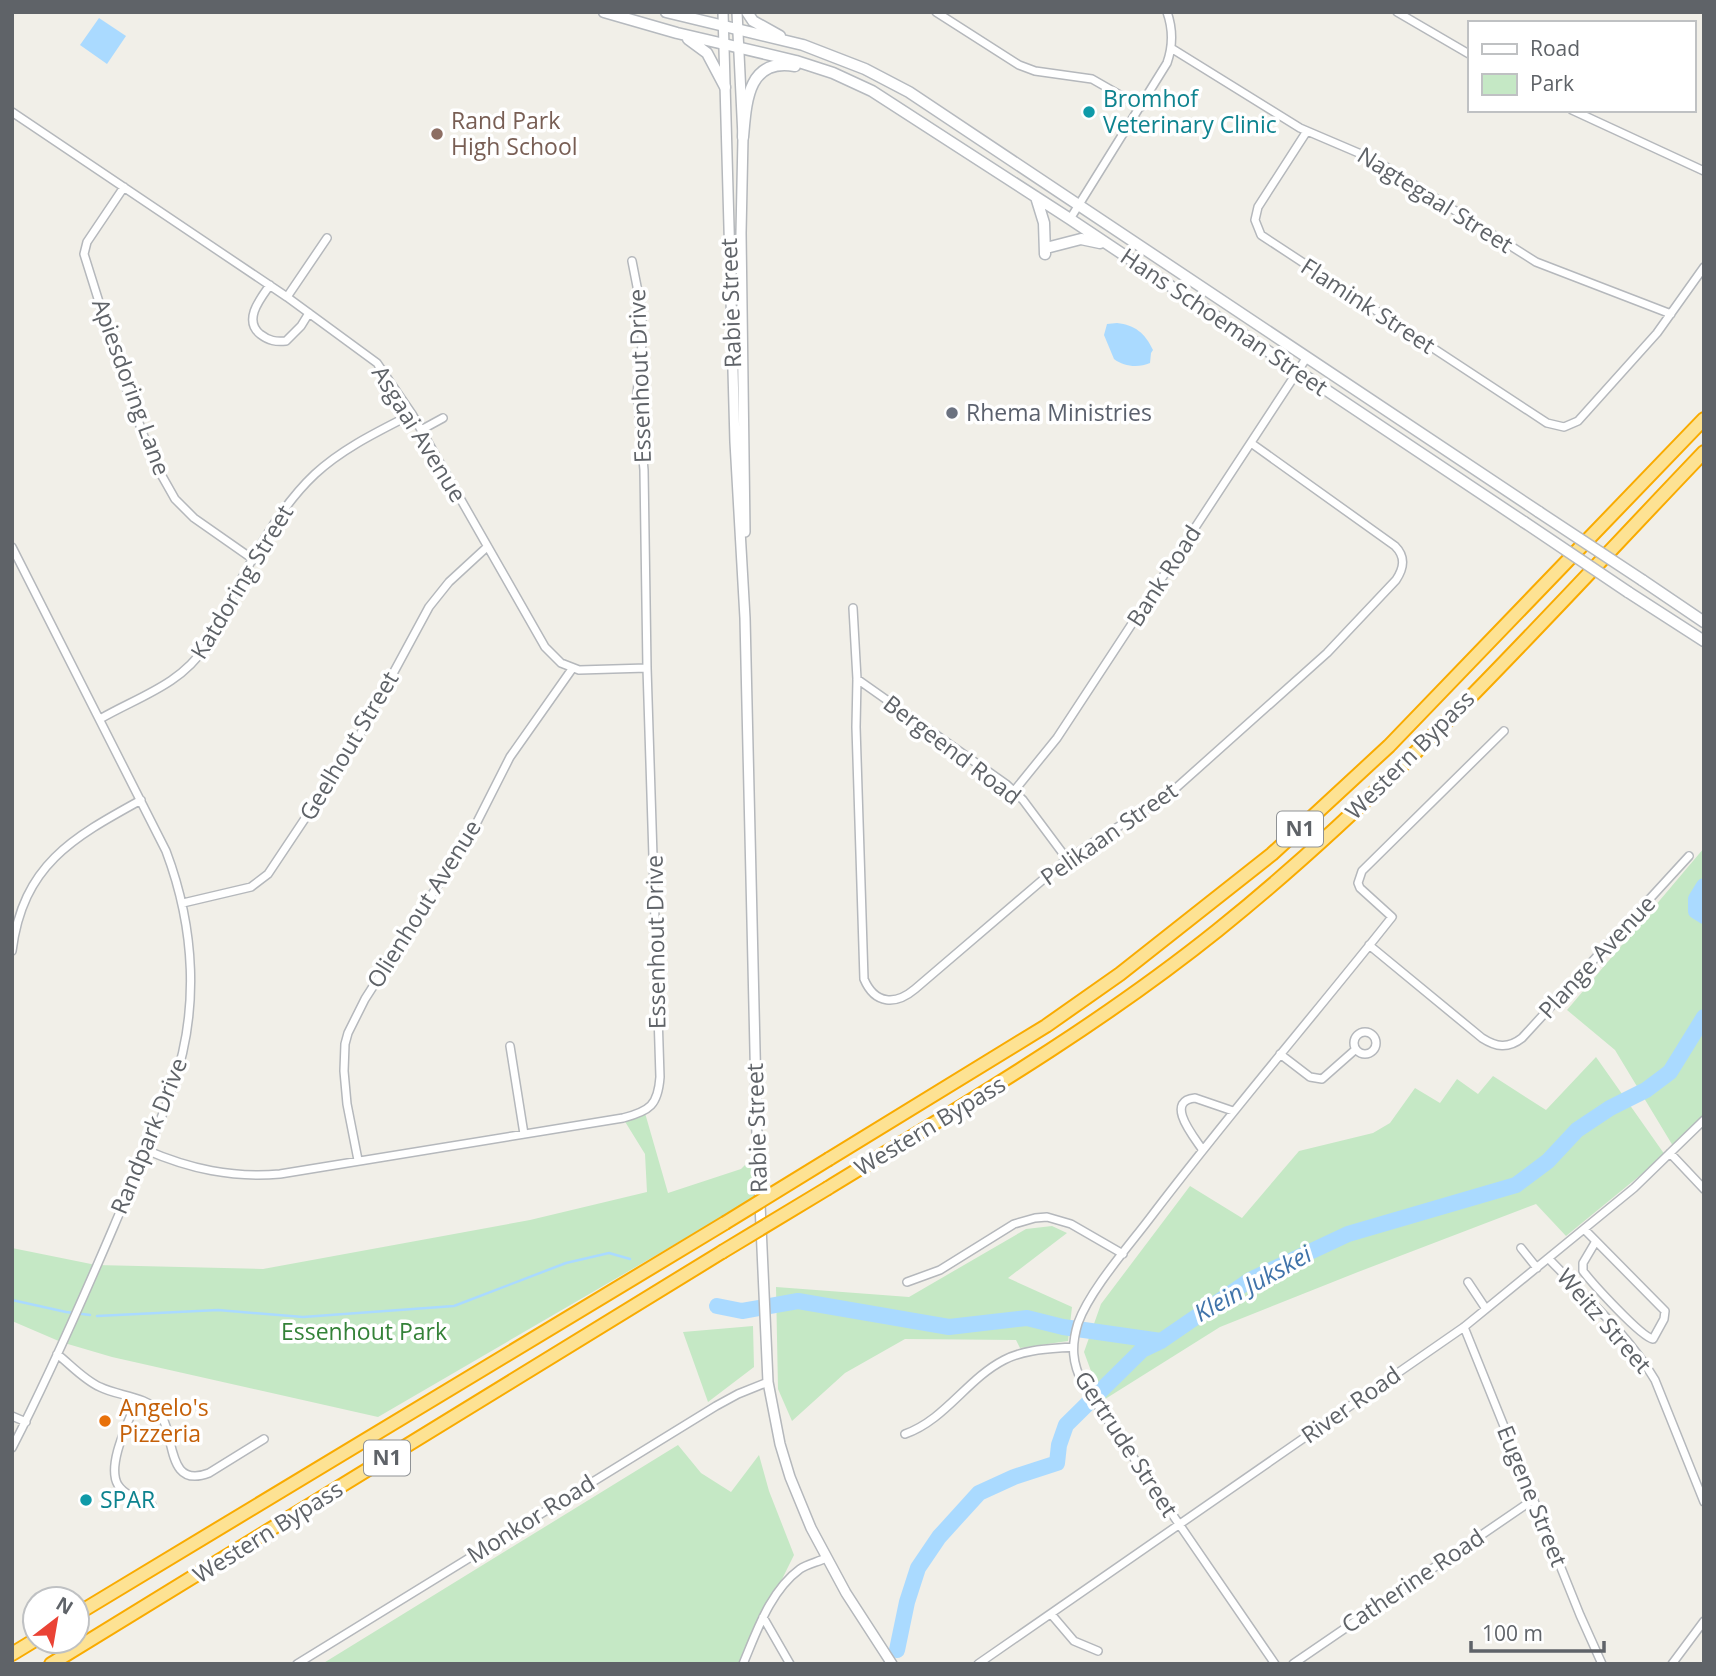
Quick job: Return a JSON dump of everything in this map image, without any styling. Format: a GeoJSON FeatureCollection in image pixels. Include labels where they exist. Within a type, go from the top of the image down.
{"type":"FeatureCollection","features":[{"type":"Feature","properties":{"kind":"highway","name":"Western Bypass"},"geometry":{"type":"LineString","coordinates":[[91,1606],[725,1223],[1068,1011],[1121,974],[1272,854],[1389,746],[1704,419]]}},
{"type":"Feature","properties":{"kind":"highway","name":"Western Bypass"},"geometry":{"type":"LineString","coordinates":[[51,1664],[1053,1051],[1139,990],[1220,929],[1408,761],[1704,452]]}},
{"type":"Feature","properties":{"kind":"main road","name":"Hans Schoeman Street"},"geometry":{"type":"LineString","coordinates":[[604,12],[724,45],[796,61],[872,91],[1070,219],[1704,641]]}},
{"type":"Feature","properties":{"kind":"main road","name":"Hans Schoeman Street"},"geometry":{"type":"LineString","coordinates":[[666,12],[803,46],[865,69],[909,92],[1704,621]]}},
{"type":"Feature","properties":{"kind":"main road"},"geometry":{"type":"LineString","coordinates":[[747,12],[768,31],[803,46]]}},
{"type":"Feature","properties":{"kind":"main road"},"geometry":{"type":"LineString","coordinates":[[677,33],[707,53],[725,88]]}},
{"type":"Feature","properties":{"kind":"main road"},"geometry":{"type":"LineString","coordinates":[[743,137],[748,93],[765,70],[789,65],[833,74]]}},
{"type":"Feature","properties":{"kind":"main road"},"geometry":{"type":"LineString","coordinates":[[1035,197],[1042,214],[1048,251],[1081,239],[1110,246]]}},
{"type":"Feature","properties":{"kind":"street","name":"Rabie Street"},"geometry":{"type":"LineString","coordinates":[[723,12],[735,442],[743,562],[756,1123],[768,1382],[780,1444],[790,1477],[826,1558],[892,1664]]}},
{"type":"Feature","properties":{"kind":"street","name":"Rabie Street"},"geometry":{"type":"LineString","coordinates":[[737,12],[743,137],[741,233],[746,519],[743,562]]}},
{"type":"Feature","properties":{"kind":"street"},"geometry":{"type":"LineString","coordinates":[[936,12],[1018,65],[1035,71],[1093,79],[1141,107]]}},
{"type":"Feature","properties":{"kind":"street"},"geometry":{"type":"LineString","coordinates":[[1070,219],[1163,72],[1171,48],[1167,12]]}},
{"type":"Feature","properties":{"kind":"street"},"geometry":{"type":"LineString","coordinates":[[1397,12],[1468,53]]}},
{"type":"Feature","properties":{"kind":"street","name":"Nagtegaal Street"},"geometry":{"type":"LineString","coordinates":[[1171,48],[1307,131],[1376,160],[1536,262],[1671,314]]}},
{"type":"Feature","properties":{"kind":"street","name":"Asgaai Avenue"},"geometry":{"type":"LineString","coordinates":[[12,112],[288,297],[377,363],[412,414],[545,647],[572,669]]}},
{"type":"Feature","properties":{"kind":"street"},"geometry":{"type":"LineString","coordinates":[[1576,112],[1704,171]]}},
{"type":"Feature","properties":{"kind":"street","name":"Flamink Street"},"geometry":{"type":"LineString","coordinates":[[1307,131],[1258,207],[1255,220],[1261,235],[1547,424],[1564,427],[1578,421],[1657,334],[1671,314]]}},
{"type":"Feature","properties":{"kind":"street","name":"Apiesdoring Lane"},"geometry":{"type":"LineString","coordinates":[[124,187],[87,242],[84,254],[125,385],[149,450],[175,499],[204,527],[254,560]]}},
{"type":"Feature","properties":{"kind":"street"},"geometry":{"type":"LineString","coordinates":[[288,297],[327,238]]}},
{"type":"Feature","properties":{"kind":"street","name":"Essenhout Drive"},"geometry":{"type":"LineString","coordinates":[[146,1150],[201,1170],[245,1176],[280,1174],[631,1116],[652,1106],[659,1092],[660,1077],[647,668],[644,470],[637,394],[642,312],[632,261]]}},
{"type":"Feature","properties":{"kind":"street"},"geometry":{"type":"LineString","coordinates":[[1671,314],[1704,267]]}},
{"type":"Feature","properties":{"kind":"street"},"geometry":{"type":"LineString","coordinates":[[270,285],[253,314],[256,330],[263,337],[271,341],[286,341],[309,313]]}},
{"type":"Feature","properties":{"kind":"street","name":"Bank Road"},"geometry":{"type":"LineString","coordinates":[[1014,790],[1064,727],[1307,357]]}},
{"type":"Feature","properties":{"kind":"street","name":"Katdoring Street"},"geometry":{"type":"LineString","coordinates":[[100,719],[168,684],[192,665],[286,508],[317,472],[361,441],[412,414]]}},
{"type":"Feature","properties":{"kind":"street"},"geometry":{"type":"LineString","coordinates":[[421,430],[443,418]]}},
{"type":"Feature","properties":{"kind":"street","name":"Pelikaan Street"},"geometry":{"type":"LineString","coordinates":[[853,608],[864,979],[872,993],[892,1000],[907,996],[1067,859],[1167,796],[1338,643],[1401,574],[1403,560],[1395,545],[1251,443]]}},
{"type":"Feature","properties":{"kind":"street","name":"Randpark Drive"},"geometry":{"type":"LineString","coordinates":[[12,547],[166,851],[183,903],[191,967],[187,1033],[172,1090],[78,1308],[12,1448]]}},
{"type":"Feature","properties":{"kind":"street","name":"Geelhout Street"},"geometry":{"type":"LineString","coordinates":[[183,903],[251,887],[268,874],[356,741],[429,607],[449,582],[487,547]]}},
{"type":"Feature","properties":{"kind":"street"},"geometry":{"type":"LineString","coordinates":[[572,669],[593,671],[647,668]]}},
{"type":"Feature","properties":{"kind":"street","name":"Olienhout Avenue"},"geometry":{"type":"LineString","coordinates":[[358,1160],[347,1104],[344,1071],[348,1033],[365,999],[472,832],[510,757],[572,669]]}},
{"type":"Feature","properties":{"kind":"street","name":"Bergeend Road"},"geometry":{"type":"LineString","coordinates":[[857,679],[1014,790],[1067,859]]}},
{"type":"Feature","properties":{"kind":"street","name":"Gertrude Street"},"geometry":{"type":"LineString","coordinates":[[1275,1664],[1085,1387],[1073,1361],[1077,1325],[1092,1297],[1202,1149],[1392,916],[1360,888],[1359,877],[1362,871],[1504,731]]}},
{"type":"Feature","properties":{"kind":"street"},"geometry":{"type":"LineString","coordinates":[[12,951],[15,919],[34,883],[59,852],[87,830],[141,800]]}},
{"type":"Feature","properties":{"kind":"street","name":"Plange Avenue"},"geometry":{"type":"LineString","coordinates":[[1369,945],[1473,1031],[1497,1046],[1509,1046],[1522,1038],[1689,856]]}},
{"type":"Feature","properties":{"kind":"street"},"geometry":{"type":"LineString","coordinates":[[510,1046],[524,1134]]}},
{"type":"Feature","properties":{"kind":"street"},"geometry":{"type":"LineString","coordinates":[[1280,1054],[1310,1077],[1322,1079],[1356,1049]]}},
{"type":"Feature","properties":{"kind":"street"},"geometry":{"type":"LineString","coordinates":[[1202,1149],[1183,1118],[1183,1105],[1189,1098],[1195,1097],[1233,1111]]}},
{"type":"Feature","properties":{"kind":"street","name":"River Road"},"geometry":{"type":"LineString","coordinates":[[978,1664],[1464,1327],[1634,1188],[1704,1119]]}},
{"type":"Feature","properties":{"kind":"street"},"geometry":{"type":"LineString","coordinates":[[1670,1153],[1704,1189]]}},
{"type":"Feature","properties":{"kind":"street"},"geometry":{"type":"LineString","coordinates":[[907,1282],[940,1270],[1014,1224],[1035,1217],[1047,1217],[1071,1224],[1123,1254]]}},
{"type":"Feature","properties":{"kind":"street"},"geometry":{"type":"LineString","coordinates":[[1584,1229],[1596,1241],[1665,1311],[1664,1319],[1653,1339],[1646,1338],[1630,1323],[1583,1271],[1583,1263],[1596,1241]]}},
{"type":"Feature","properties":{"kind":"street"},"geometry":{"type":"LineString","coordinates":[[1521,1248],[1537,1268]]}},
{"type":"Feature","properties":{"kind":"street","name":"Weitz Street"},"geometry":{"type":"LineString","coordinates":[[1549,1259],[1632,1345],[1647,1365],[1704,1502]]}},
{"type":"Feature","properties":{"kind":"street"},"geometry":{"type":"LineString","coordinates":[[1468,1282],[1486,1309]]}},
{"type":"Feature","properties":{"kind":"street","name":"Eugene Street"},"geometry":{"type":"LineString","coordinates":[[1464,1327],[1602,1664]]}},
{"type":"Feature","properties":{"kind":"street"},"geometry":{"type":"LineString","coordinates":[[905,1434],[929,1423],[1006,1359],[1074,1343]]}},
{"type":"Feature","properties":{"kind":"street"},"geometry":{"type":"LineString","coordinates":[[57,1354],[100,1388],[158,1410],[163,1417],[176,1461],[181,1470],[193,1476],[209,1473],[264,1439]]}},
{"type":"Feature","properties":{"kind":"street","name":"Monkor Road"},"geometry":{"type":"LineString","coordinates":[[297,1664],[716,1406],[768,1382]]}},
{"type":"Feature","properties":{"kind":"street"},"geometry":{"type":"LineString","coordinates":[[137,1400],[115,1460],[114,1474],[119,1486],[127,1494],[152,1505]]}},
{"type":"Feature","properties":{"kind":"street"},"geometry":{"type":"LineString","coordinates":[[12,1416],[26,1422]]}},
{"type":"Feature","properties":{"kind":"street","name":"Catherine Road"},"geometry":{"type":"LineString","coordinates":[[1293,1664],[1534,1499]]}},
{"type":"Feature","properties":{"kind":"street"},"geometry":{"type":"LineString","coordinates":[[743,1664],[763,1617],[778,1593],[801,1568],[826,1558]]}},
{"type":"Feature","properties":{"kind":"street"},"geometry":{"type":"LineString","coordinates":[[1051,1614],[1074,1641],[1098,1651]]}},
{"type":"Feature","properties":{"kind":"street"},"geometry":{"type":"LineString","coordinates":[[763,1617],[790,1664]]}},
{"type":"Feature","properties":{"kind":"street"},"geometry":{"type":"LineString","coordinates":[[1672,1664],[1704,1621]]}},
{"type":"Feature","properties":{"kind":"green space"},"geometry":{"type":"Polygon","coordinates":[[[1704,848],[1704,1116],[1673,1146],[1615,1050],[1567,1010],[1704,848]]]}},
{"type":"Feature","properties":{"kind":"green space"},"geometry":{"type":"Polygon","coordinates":[[[1596,1057],[1665,1155],[1566,1236],[1536,1204],[1220,1327],[1102,1401],[1084,1352],[1101,1304],[1190,1186],[1242,1218],[1299,1151],[1373,1133],[1390,1123],[1415,1088],[1440,1103],[1457,1079],[1478,1094],[1493,1076],[1546,1110],[1596,1057]]]}},
{"type":"Feature","properties":{"kind":"green space","name":"Essenhout Park"},"geometry":{"type":"Polygon","coordinates":[[[645,1113],[668,1193],[741,1169],[757,1153],[763,1193],[378,1417],[112,1357],[61,1342],[12,1321],[12,1248],[96,1265],[263,1269],[530,1220],[647,1192],[645,1154],[624,1120],[645,1113]]]}},
{"type":"Feature","properties":{"kind":"green space"},"geometry":{"type":"Polygon","coordinates":[[[1052,1226],[1067,1233],[1008,1278],[1072,1307],[1068,1341],[1020,1348],[1016,1340],[905,1339],[845,1373],[792,1421],[778,1389],[776,1287],[909,1297],[1026,1229],[1052,1226]]]}},
{"type":"Feature","properties":{"kind":"green space"},"geometry":{"type":"Polygon","coordinates":[[[753,1326],[754,1367],[708,1402],[683,1332],[753,1326]]]}},
{"type":"Feature","properties":{"kind":"green space"},"geometry":{"type":"Polygon","coordinates":[[[678,1445],[701,1473],[731,1492],[759,1455],[769,1491],[794,1555],[740,1664],[322,1664],[678,1445]]]}},
{"type":"Feature","properties":{"kind":"water"},"geometry":{"type":"Polygon","coordinates":[[[99,18],[126,36],[107,64],[80,45],[99,18]]]}},
{"type":"Feature","properties":{"kind":"water"},"geometry":{"type":"Polygon","coordinates":[[[1117,323],[1134,328],[1147,339],[1153,350],[1150,363],[1132,366],[1114,359],[1104,335],[1107,324],[1117,323]]]}},
{"type":"Feature","properties":{"kind":"waterway","name":"Klein Jukskei"},"geometry":{"type":"LineString","coordinates":[[1704,886],[1696,899],[1696,911],[1704,916]]}},
{"type":"Feature","properties":{"kind":"waterway","name":"Klein Jukskei"},"geometry":{"type":"LineString","coordinates":[[897,1650],[907,1602],[918,1568],[939,1537],[979,1493],[1014,1477],[1057,1463],[1059,1445],[1066,1425],[1142,1350],[1161,1341],[1250,1280],[1348,1234],[1516,1185],[1548,1161],[1577,1130],[1610,1108],[1646,1090],[1670,1072],[1704,1017]]}},
{"type":"Feature","properties":{"kind":"waterway"},"geometry":{"type":"LineString","coordinates":[[97,1316],[218,1310],[303,1317],[454,1306],[566,1263],[609,1253],[630,1259]]}},
{"type":"Feature","properties":{"kind":"waterway"},"geometry":{"type":"LineString","coordinates":[[12,1300],[90,1315]]}},
{"type":"Feature","properties":{"kind":"waterway"},"geometry":{"type":"LineString","coordinates":[[717,1306],[742,1311],[798,1301],[949,1327],[1027,1318],[1063,1327],[1161,1341]]}},
{"type":"Feature","properties":{"kind":"place","name":"Bromhof Veterinary Clinic"},"geometry":{"type":"Point","coordinates":[1089,112]}},
{"type":"Feature","properties":{"kind":"place","name":"Rand Park High School"},"geometry":{"type":"Point","coordinates":[437,134]}},
{"type":"Feature","properties":{"kind":"place","name":"Rhema Ministries"},"geometry":{"type":"Point","coordinates":[952,413]}},
{"type":"Feature","properties":{"kind":"place","name":"Angelo's Pizzeria"},"geometry":{"type":"Point","coordinates":[105,1421]}},
{"type":"Feature","properties":{"kind":"place","name":"SPAR"},"geometry":{"type":"Point","coordinates":[86,1500]}}]}
